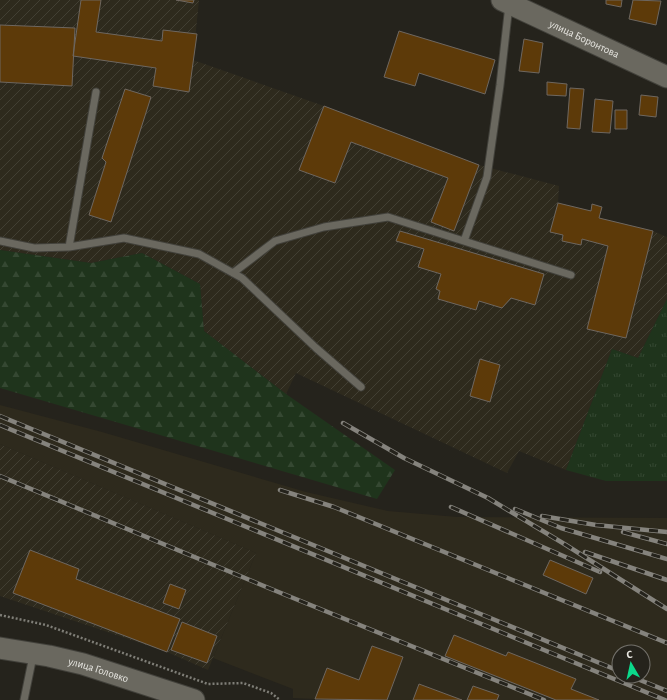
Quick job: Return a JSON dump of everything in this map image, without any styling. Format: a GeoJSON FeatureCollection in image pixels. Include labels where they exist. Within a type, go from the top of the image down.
{"type":"FeatureCollection","features":[{"type":"Feature","properties":{"kind":"main road","name":"улица Боронтова"},"geometry":{"type":"LineString","coordinates":[[506,2],[667,77]]}},
{"type":"Feature","properties":{"kind":"main road","name":"улица Головко"},"geometry":{"type":"LineString","coordinates":[[0,648],[83,664],[164,695],[194,700]]}},
{"type":"Feature","properties":{"kind":"lane"},"geometry":{"type":"LineString","coordinates":[[464,242],[487,177],[500,85],[506,2]]}},
{"type":"Feature","properties":{"kind":"lane"},"geometry":{"type":"LineString","coordinates":[[69,247],[96,92]]}},
{"type":"Feature","properties":{"kind":"lane"},"geometry":{"type":"LineString","coordinates":[[233,273],[275,241],[324,227],[388,217],[571,275]]}},
{"type":"Feature","properties":{"kind":"lane"},"geometry":{"type":"LineString","coordinates":[[0,241],[34,248],[69,247],[124,238],[199,254],[242,278],[316,348],[361,387]]}},
{"type":"Feature","properties":{"kind":"lane"},"geometry":{"type":"LineString","coordinates":[[24,700],[34,654]]}},
{"type":"Feature","properties":{"kind":"path"},"geometry":{"type":"LineString","coordinates":[[0,615],[46,625],[208,684],[242,683],[271,693],[280,700]]}},
{"type":"Feature","properties":{"kind":"shaded area"},"geometry":{"type":"Polygon","coordinates":[[[0,0],[199,0],[193,60],[324,106],[479,165],[559,186],[558,203],[591,211],[592,204],[602,207],[599,218],[653,231],[667,237],[667,299],[638,358],[612,349],[566,470],[519,451],[507,473],[296,373],[286,394],[204,331],[200,284],[142,253],[91,263],[0,250],[0,0]]]}},
{"type":"Feature","properties":{"kind":"shaded area"},"geometry":{"type":"Polygon","coordinates":[[[0,405],[102,432],[306,492],[388,511],[457,517],[667,518],[667,700],[497,700],[498,695],[473,686],[467,700],[462,700],[420,684],[413,700],[387,700],[403,657],[372,646],[359,680],[327,668],[315,699],[293,698],[293,689],[213,658],[256,553],[0,444],[0,405]]]}},
{"type":"Feature","properties":{"kind":"shaded area"},"geometry":{"type":"Polygon","coordinates":[[[0,444],[256,553],[208,670],[167,652],[0,596],[0,444]]]}},
{"type":"Feature","properties":{"kind":"green space"},"geometry":{"type":"Polygon","coordinates":[[[0,250],[91,263],[142,253],[200,284],[204,331],[286,394],[395,470],[377,499],[0,388],[0,250]]]}},
{"type":"Feature","properties":{"kind":"green space"},"geometry":{"type":"Polygon","coordinates":[[[667,299],[667,481],[606,481],[566,470],[612,349],[638,358],[667,299]]]}},
{"type":"Feature","properties":{"kind":"building"},"geometry":{"type":"Polygon","coordinates":[[[81,0],[101,0],[96,32],[162,41],[163,30],[197,34],[189,92],[153,86],[156,68],[73,56],[81,0]]]}},
{"type":"Feature","properties":{"kind":"building"},"geometry":{"type":"Polygon","coordinates":[[[176,0],[194,0],[193,3],[176,0]]]}},
{"type":"Feature","properties":{"kind":"building"},"geometry":{"type":"Polygon","coordinates":[[[606,0],[622,0],[621,7],[606,4],[606,0]]]}},
{"type":"Feature","properties":{"kind":"building"},"geometry":{"type":"Polygon","coordinates":[[[633,0],[661,1],[656,25],[629,19],[633,0]]]}},
{"type":"Feature","properties":{"kind":"building"},"geometry":{"type":"Polygon","coordinates":[[[0,25],[75,28],[72,86],[0,82],[0,25]]]}},
{"type":"Feature","properties":{"kind":"building"},"geometry":{"type":"Polygon","coordinates":[[[399,31],[495,60],[485,94],[419,73],[415,86],[384,77],[399,31]]]}},
{"type":"Feature","properties":{"kind":"building"},"geometry":{"type":"Polygon","coordinates":[[[524,39],[543,43],[539,73],[519,71],[524,39]]]}},
{"type":"Feature","properties":{"kind":"building"},"geometry":{"type":"Polygon","coordinates":[[[547,82],[567,84],[566,96],[547,95],[547,82]]]}},
{"type":"Feature","properties":{"kind":"building"},"geometry":{"type":"Polygon","coordinates":[[[570,88],[584,89],[580,129],[567,128],[570,88]]]}},
{"type":"Feature","properties":{"kind":"building"},"geometry":{"type":"Polygon","coordinates":[[[125,89],[151,97],[111,222],[89,215],[106,162],[102,158],[125,89]]]}},
{"type":"Feature","properties":{"kind":"building"},"geometry":{"type":"Polygon","coordinates":[[[641,95],[658,97],[656,117],[639,115],[641,95]]]}},
{"type":"Feature","properties":{"kind":"building"},"geometry":{"type":"Polygon","coordinates":[[[595,99],[613,101],[610,133],[592,132],[595,99]]]}},
{"type":"Feature","properties":{"kind":"building"},"geometry":{"type":"Polygon","coordinates":[[[324,106],[479,165],[454,231],[431,222],[448,178],[351,142],[335,183],[299,170],[324,106]]]}},
{"type":"Feature","properties":{"kind":"building"},"geometry":{"type":"Polygon","coordinates":[[[615,110],[627,110],[627,129],[615,129],[615,110]]]}},
{"type":"Feature","properties":{"kind":"building"},"geometry":{"type":"Polygon","coordinates":[[[558,203],[591,211],[592,204],[602,207],[599,218],[653,231],[626,338],[587,329],[608,246],[582,239],[581,245],[562,241],[563,235],[550,232],[558,203]]]}},
{"type":"Feature","properties":{"kind":"building"},"geometry":{"type":"Polygon","coordinates":[[[400,231],[544,274],[535,305],[511,298],[502,308],[479,301],[476,310],[438,299],[440,291],[436,289],[441,274],[418,267],[424,249],[396,241],[400,231]]]}},
{"type":"Feature","properties":{"kind":"building"},"geometry":{"type":"Polygon","coordinates":[[[480,359],[500,365],[490,402],[470,396],[480,359]]]}},
{"type":"Feature","properties":{"kind":"building"},"geometry":{"type":"Polygon","coordinates":[[[30,550],[79,569],[76,579],[180,619],[167,652],[13,593],[30,550]]]}},
{"type":"Feature","properties":{"kind":"building"},"geometry":{"type":"Polygon","coordinates":[[[550,560],[593,578],[586,594],[543,575],[550,560]]]}},
{"type":"Feature","properties":{"kind":"building"},"geometry":{"type":"Polygon","coordinates":[[[170,584],[186,590],[179,609],[163,603],[170,584]]]}},
{"type":"Feature","properties":{"kind":"building"},"geometry":{"type":"Polygon","coordinates":[[[182,622],[217,636],[207,663],[171,650],[182,622]]]}},
{"type":"Feature","properties":{"kind":"building"},"geometry":{"type":"Polygon","coordinates":[[[454,635],[506,656],[508,652],[576,679],[571,689],[599,700],[556,700],[445,656],[454,635]]]}},
{"type":"Feature","properties":{"kind":"building"},"geometry":{"type":"Polygon","coordinates":[[[372,646],[403,657],[387,700],[315,699],[327,668],[359,680],[372,646]]]}},
{"type":"Feature","properties":{"kind":"building"},"geometry":{"type":"Polygon","coordinates":[[[419,684],[462,700],[413,700],[419,684]]]}},
{"type":"Feature","properties":{"kind":"building"},"geometry":{"type":"Polygon","coordinates":[[[473,686],[499,695],[497,700],[467,700],[473,686]]]}},
{"type":"Feature","properties":{"kind":"railway"},"geometry":{"type":"LineString","coordinates":[[0,416],[611,668]]}},
{"type":"Feature","properties":{"kind":"railway"},"geometry":{"type":"LineString","coordinates":[[343,423],[404,458],[488,498],[667,609]]}},
{"type":"Feature","properties":{"kind":"railway"},"geometry":{"type":"LineString","coordinates":[[0,425],[665,700]]}},
{"type":"Feature","properties":{"kind":"railway"},"geometry":{"type":"LineString","coordinates":[[0,476],[276,591],[544,700]]}},
{"type":"Feature","properties":{"kind":"railway"},"geometry":{"type":"LineString","coordinates":[[280,490],[334,507],[667,643]]}},
{"type":"Feature","properties":{"kind":"railway"},"geometry":{"type":"LineString","coordinates":[[451,507],[600,572]]}},
{"type":"Feature","properties":{"kind":"railway"},"geometry":{"type":"LineString","coordinates":[[515,509],[561,528],[667,559]]}},
{"type":"Feature","properties":{"kind":"railway"},"geometry":{"type":"LineString","coordinates":[[542,516],[596,525],[667,532]]}},
{"type":"Feature","properties":{"kind":"railway"},"geometry":{"type":"LineString","coordinates":[[623,532],[667,544]]}},
{"type":"Feature","properties":{"kind":"railway"},"geometry":{"type":"LineString","coordinates":[[585,552],[667,580]]}},
{"type":"Feature","properties":{"kind":"railway"},"geometry":{"type":"LineString","coordinates":[[650,684],[667,691]]}}]}
